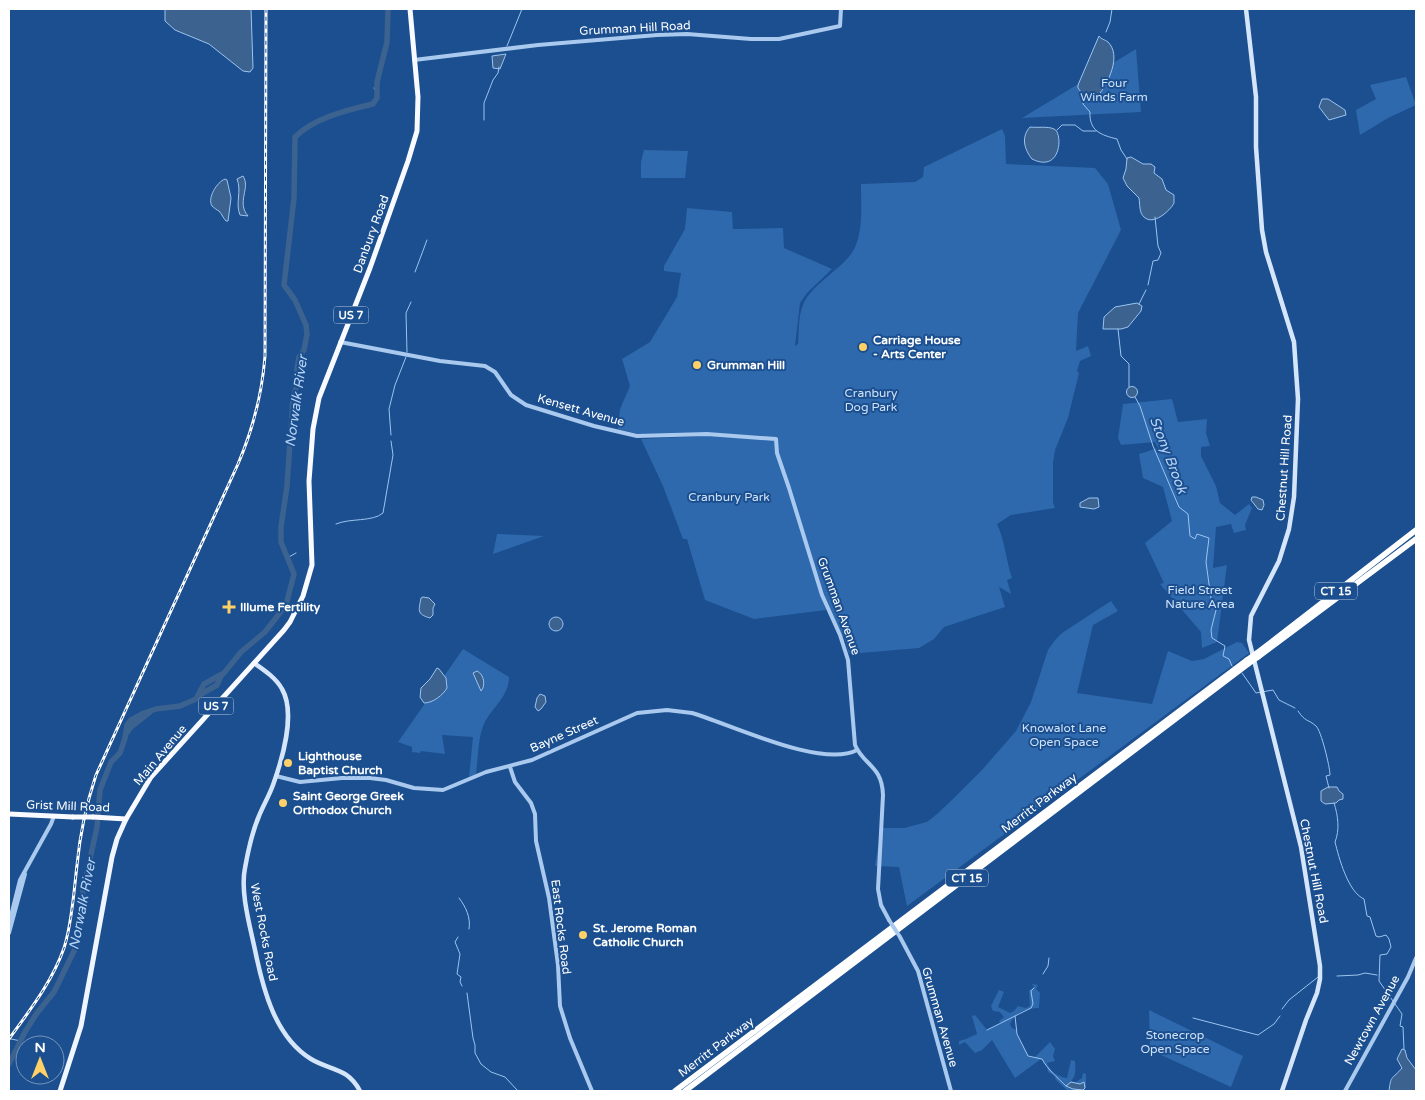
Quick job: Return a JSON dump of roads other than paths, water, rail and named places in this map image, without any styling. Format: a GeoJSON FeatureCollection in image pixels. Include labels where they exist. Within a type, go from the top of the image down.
{"type":"FeatureCollection","features":[{"type":"Feature","properties":{"kind":"highway","name":"Danbury Road"},"geometry":{"type":"LineString","coordinates":[[310,460],[319,398],[324,381],[370,268],[414,143],[418,114],[410,9]]}},
{"type":"Feature","properties":{"kind":"highway","name":"Main Avenue"},"geometry":{"type":"LineString","coordinates":[[126,819],[150,777],[290,622],[303,596],[310,573],[312,553],[309,503],[310,460]]}},
{"type":"Feature","properties":{"kind":"highway","name":"Merritt Parkway"},"geometry":{"type":"LineString","coordinates":[[685,1091],[1248,662],[1416,530]]}},
{"type":"Feature","properties":{"kind":"highway","name":"Merritt Parkway"},"geometry":{"type":"LineString","coordinates":[[1257,655],[1416,539]]}},
{"type":"Feature","properties":{"kind":"highway","name":"Merritt Parkway"},"geometry":{"type":"LineString","coordinates":[[675,1091],[1248,662]]}},
{"type":"Feature","properties":{"kind":"highway","name":"Grist Mill Road"},"geometry":{"type":"LineString","coordinates":[[9,814],[126,819]]}},
{"type":"Feature","properties":{"kind":"main road","name":"Chestnut Hill Road"},"geometry":{"type":"LineString","coordinates":[[1246,9],[1256,97],[1256,146],[1262,230],[1266,252],[1294,342],[1298,399],[1294,497],[1288,535],[1282,553],[1255,606],[1249,624],[1250,646],[1301,847],[1320,966],[1317,992],[1282,1091]]}},
{"type":"Feature","properties":{"kind":"main road","name":"West Rocks Road"},"geometry":{"type":"LineString","coordinates":[[254,663],[280,685],[287,703],[286,737],[276,776],[257,821],[246,859],[244,890],[255,951],[276,1020],[296,1047],[312,1060],[348,1074],[360,1091]]}},
{"type":"Feature","properties":{"kind":"main road","name":"Main Avenue"},"geometry":{"type":"LineString","coordinates":[[60,1091],[82,1020],[112,857],[117,839],[126,819]]}},
{"type":"Feature","properties":{"kind":"street","name":"Grumman Hill Road"},"geometry":{"type":"LineString","coordinates":[[414,60],[538,45],[657,35],[687,34],[779,39],[840,26],[841,9]]}},
{"type":"Feature","properties":{"kind":"street","name":"Kensett Avenue"},"geometry":{"type":"LineString","coordinates":[[340,342],[440,361],[486,366],[495,372],[511,395],[526,405],[594,426],[637,436],[707,434],[776,439]]}},
{"type":"Feature","properties":{"kind":"street","name":"Grumman Avenue"},"geometry":{"type":"LineString","coordinates":[[776,439],[777,453],[822,596],[840,635],[848,660],[851,682],[853,740],[857,750],[877,772],[882,783],[878,889],[881,904],[913,959],[921,979],[951,1091]]}},
{"type":"Feature","properties":{"kind":"street","name":"Bayne Street"},"geometry":{"type":"LineString","coordinates":[[276,776],[300,782],[342,778],[370,778],[386,780],[410,787],[438,790],[453,787],[486,772],[532,760],[633,715],[656,710],[678,710],[699,715],[794,749],[837,755],[857,750]]}},
{"type":"Feature","properties":{"kind":"street","name":"East Rocks Road"},"geometry":{"type":"LineString","coordinates":[[510,767],[515,782],[531,803],[536,814],[536,841],[550,904],[558,965],[560,1006],[570,1038],[592,1091]]}},
{"type":"Feature","properties":{"kind":"street"},"geometry":{"type":"LineString","coordinates":[[9,924],[20,880],[54,816]]}},
{"type":"Feature","properties":{"kind":"street"},"geometry":{"type":"LineString","coordinates":[[9,933],[26,869]]}},
{"type":"Feature","properties":{"kind":"street","name":"Newtown Avenue"},"geometry":{"type":"LineString","coordinates":[[1345,1091],[1416,958]]}},
{"type":"Feature","properties":{"kind":"waterway","name":"Norwalk River"},"geometry":{"type":"LineString","coordinates":[[9,1064],[25,1032],[54,992],[76,947],[83,891],[97,827],[100,790],[111,762],[120,753],[127,725],[131,720],[144,713],[156,709],[180,706],[196,699],[204,684],[224,673],[241,652],[265,632],[286,605],[294,574],[281,542],[281,527],[287,486],[297,368],[299,357],[304,350],[307,334],[306,325],[295,300],[284,285],[294,198],[295,137],[321,120],[373,104],[377,98],[377,82],[387,42],[388,9]]}},
{"type":"Feature","properties":{"kind":"waterway"},"geometry":{"type":"LineString","coordinates":[[507,46],[522,9]]}},
{"type":"Feature","properties":{"kind":"waterway","name":"Stony Brook"},"geometry":{"type":"LineString","coordinates":[[1106,32],[1112,9]]}},
{"type":"Feature","properties":{"kind":"waterway"},"geometry":{"type":"LineString","coordinates":[[484,120],[484,103],[499,67]]}},
{"type":"Feature","properties":{"kind":"waterway","name":"Norwalk River"},"geometry":{"type":"LineString","coordinates":[[374,88],[377,93]]}},
{"type":"Feature","properties":{"kind":"waterway","name":"Stony Brook"},"geometry":{"type":"LineString","coordinates":[[1084,95],[1083,104],[1090,112],[1094,128],[1101,134],[1117,139],[1127,159]]}},
{"type":"Feature","properties":{"kind":"waterway"},"geometry":{"type":"LineString","coordinates":[[1057,130],[1062,125],[1075,125],[1083,131],[1096,131]]}},
{"type":"Feature","properties":{"kind":"waterway","name":"Stony Brook"},"geometry":{"type":"LineString","coordinates":[[1148,285],[1153,261],[1158,260],[1161,253],[1158,246],[1155,217]]}},
{"type":"Feature","properties":{"kind":"waterway"},"geometry":{"type":"LineString","coordinates":[[415,272],[427,240]]}},
{"type":"Feature","properties":{"kind":"waterway","name":"Stony Brook"},"geometry":{"type":"LineString","coordinates":[[1139,304],[1146,290]]}},
{"type":"Feature","properties":{"kind":"waterway"},"geometry":{"type":"LineString","coordinates":[[407,352],[406,313],[411,302]]}},
{"type":"Feature","properties":{"kind":"waterway","name":"Stony Brook"},"geometry":{"type":"LineString","coordinates":[[1118,329],[1121,356],[1129,364],[1129,387]]}},
{"type":"Feature","properties":{"kind":"waterway"},"geometry":{"type":"LineString","coordinates":[[391,435],[389,409],[395,385],[406,357]]}},
{"type":"Feature","properties":{"kind":"waterway","name":"Stony Brook"},"geometry":{"type":"LineString","coordinates":[[1135,397],[1179,507],[1188,514],[1190,536],[1195,539],[1197,534],[1209,538],[1206,562],[1211,599],[1216,610],[1211,630],[1212,638],[1225,646],[1223,656],[1229,659],[1232,666]]}},
{"type":"Feature","properties":{"kind":"waterway"},"geometry":{"type":"LineString","coordinates":[[336,524],[373,518],[383,513],[393,455],[391,441]]}},
{"type":"Feature","properties":{"kind":"waterway"},"geometry":{"type":"LineString","coordinates":[[287,558],[296,553]]}},
{"type":"Feature","properties":{"kind":"waterway","name":"Stony Brook"},"geometry":{"type":"LineString","coordinates":[[1242,673],[1256,693],[1273,690],[1279,700],[1295,708]]}},
{"type":"Feature","properties":{"kind":"waterway","name":"Norwalk River"},"geometry":{"type":"LineString","coordinates":[[198,696],[217,685],[222,674]]}},
{"type":"Feature","properties":{"kind":"waterway","name":"Stony Brook"},"geometry":{"type":"LineString","coordinates":[[1298,711],[1300,715],[1318,729],[1330,771],[1330,775],[1326,776],[1329,788]]}},
{"type":"Feature","properties":{"kind":"waterway","name":"Norwalk River"},"geometry":{"type":"LineString","coordinates":[[126,734],[131,727],[150,712]]}},
{"type":"Feature","properties":{"kind":"waterway","name":"Stony Brook"},"geometry":{"type":"LineString","coordinates":[[1334,803],[1338,822],[1338,833],[1335,842],[1345,874],[1353,889],[1364,899],[1367,916],[1370,917],[1376,936],[1386,935],[1389,939],[1391,947],[1387,954],[1380,955],[1379,981],[1402,1014],[1400,1026],[1403,1027],[1404,1049]]}},
{"type":"Feature","properties":{"kind":"waterway"},"geometry":{"type":"LineString","coordinates":[[459,898],[467,913],[469,929]]}},
{"type":"Feature","properties":{"kind":"waterway"},"geometry":{"type":"LineString","coordinates":[[458,937],[455,942],[460,954],[457,974],[461,977],[460,982],[462,986]]}},
{"type":"Feature","properties":{"kind":"waterway"},"geometry":{"type":"LineString","coordinates":[[1043,974],[1048,966],[1049,958]]}},
{"type":"Feature","properties":{"kind":"waterway"},"geometry":{"type":"LineString","coordinates":[[1337,976],[1365,973],[1377,975]]}},
{"type":"Feature","properties":{"kind":"waterway"},"geometry":{"type":"LineString","coordinates":[[1282,1009],[1289,1000],[1318,977]]}},
{"type":"Feature","properties":{"kind":"waterway"},"geometry":{"type":"LineString","coordinates":[[1034,988],[1031,991],[1033,1004],[1031,1008],[1015,1016],[1017,1034],[1028,1056],[1042,1059],[1066,1086]]}},
{"type":"Feature","properties":{"kind":"waterway"},"geometry":{"type":"LineString","coordinates":[[467,993],[475,1053],[481,1064],[491,1072],[505,1077],[518,1091]]}},
{"type":"Feature","properties":{"kind":"waterway"},"geometry":{"type":"LineString","coordinates":[[987,1030],[1015,1016]]}},
{"type":"Feature","properties":{"kind":"waterway"},"geometry":{"type":"LineString","coordinates":[[1193,1018],[1258,1035],[1274,1024],[1280,1016]]}},
{"type":"Feature","properties":{"kind":"waterway"},"geometry":{"type":"LineString","coordinates":[[11,1039],[15,1040]]}},
{"type":"Feature","properties":{"kind":"railway"},"geometry":{"type":"LineString","coordinates":[[9,1039],[47,984],[64,948],[71,918],[82,831],[96,775],[238,464],[256,412],[265,356],[266,9]]}},
{"type":"Feature","properties":{"kind":"place","name":"Carriage House - Arts Center"},"geometry":{"type":"Point","coordinates":[863,347]}},
{"type":"Feature","properties":{"kind":"place","name":"Grumman Hill"},"geometry":{"type":"Point","coordinates":[697,365]}},
{"type":"Feature","properties":{"kind":"place","name":"Illume Fertility"},"geometry":{"type":"Point","coordinates":[229,607]}},
{"type":"Feature","properties":{"kind":"place","name":"Lighthouse Baptist Church"},"geometry":{"type":"Point","coordinates":[288,763]}},
{"type":"Feature","properties":{"kind":"place","name":"Saint George Greek Orthodox Church"},"geometry":{"type":"Point","coordinates":[283,803]}},
{"type":"Feature","properties":{"kind":"place","name":"St. Jerome Roman Catholic Church"},"geometry":{"type":"Point","coordinates":[583,935]}},
{"type":"Feature","properties":{"kind":"park label","name":"Four Winds Farm"},"geometry":{"type":"Point","coordinates":[1114,90]}},
{"type":"Feature","properties":{"kind":"park label","name":"Cranbury Dog Park"},"geometry":{"type":"Point","coordinates":[871,400]}},
{"type":"Feature","properties":{"kind":"park label","name":"Cranbury Park"},"geometry":{"type":"Point","coordinates":[729,497]}},
{"type":"Feature","properties":{"kind":"park label","name":"Field Street Nature Area"},"geometry":{"type":"Point","coordinates":[1200,597]}},
{"type":"Feature","properties":{"kind":"park label","name":"Knowalot Lane Open Space"},"geometry":{"type":"Point","coordinates":[1064,735]}},
{"type":"Feature","properties":{"kind":"park label","name":"Stonecrop Open Space"},"geometry":{"type":"Point","coordinates":[1175,1042]}}]}
